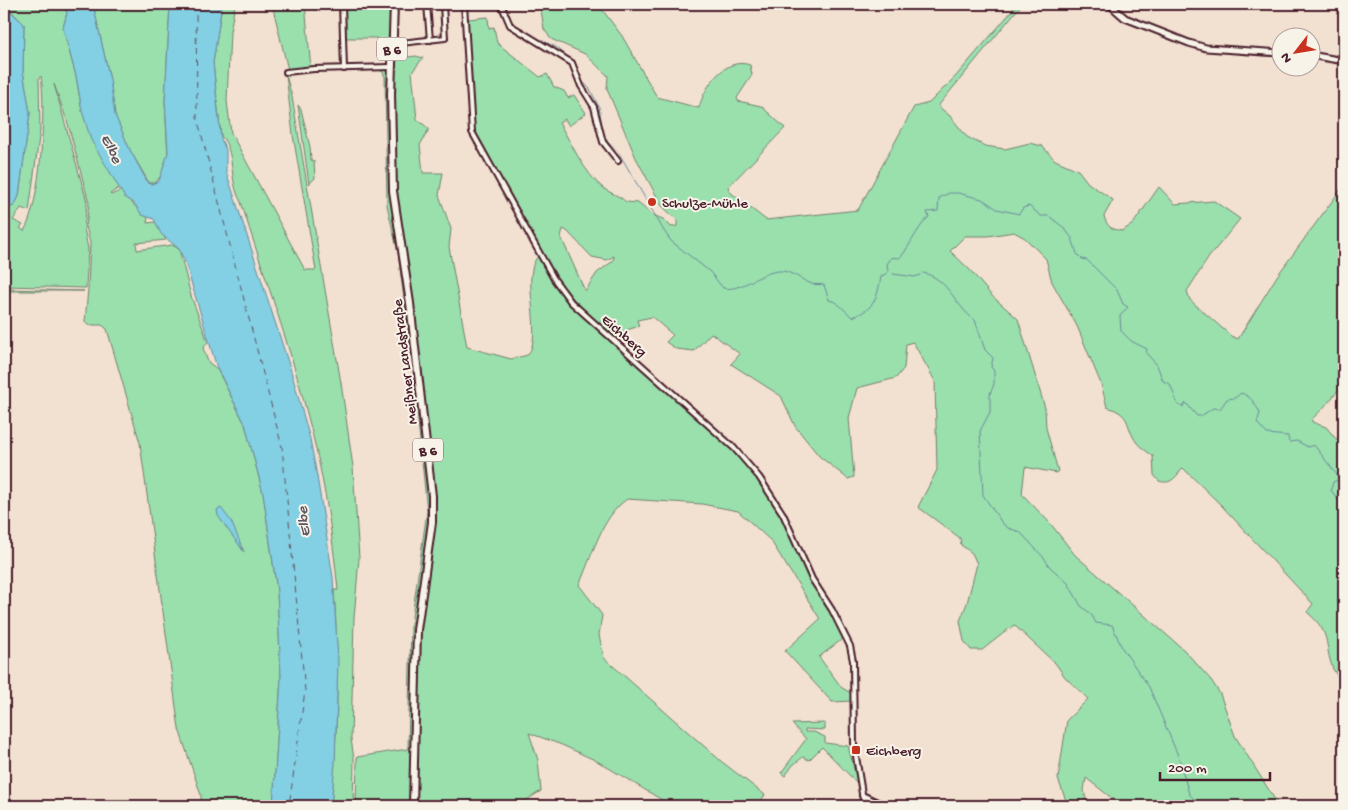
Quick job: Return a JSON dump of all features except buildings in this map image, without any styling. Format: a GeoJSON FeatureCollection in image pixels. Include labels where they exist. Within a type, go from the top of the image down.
{"type":"FeatureCollection","features":[{"type":"Feature","properties":{"kind":"main road","name":"B 6"},"geometry":{"type":"LineString","coordinates":[[391,67],[394,4]]}},
{"type":"Feature","properties":{"kind":"main road","name":"Meißner Landstraße"},"geometry":{"type":"LineString","coordinates":[[391,67],[393,191],[410,303],[432,496],[432,522],[416,630],[413,806]]}},
{"type":"Feature","properties":{"kind":"street"},"geometry":{"type":"LineString","coordinates":[[342,4],[344,69]]}},
{"type":"Feature","properties":{"kind":"street"},"geometry":{"type":"LineString","coordinates":[[427,4],[430,40]]}},
{"type":"Feature","properties":{"kind":"street"},"geometry":{"type":"LineString","coordinates":[[392,44],[445,38],[443,4]]}},
{"type":"Feature","properties":{"kind":"street","name":"Eichberg"},"geometry":{"type":"LineString","coordinates":[[464,4],[472,132],[558,285],[571,302],[726,440],[750,465],[783,514],[812,579],[832,610],[850,646],[853,661],[854,744],[863,805]]}},
{"type":"Feature","properties":{"kind":"street"},"geometry":{"type":"LineString","coordinates":[[500,4],[510,25],[572,63],[581,86],[594,107],[603,142],[618,161]]}},
{"type":"Feature","properties":{"kind":"street"},"geometry":{"type":"LineString","coordinates":[[1109,4],[1125,18],[1189,43],[1206,48],[1270,52]]}},
{"type":"Feature","properties":{"kind":"street"},"geometry":{"type":"LineString","coordinates":[[1320,57],[1344,61]]}},
{"type":"Feature","properties":{"kind":"street"},"geometry":{"type":"LineString","coordinates":[[286,72],[391,67]]}},
{"type":"Feature","properties":{"kind":"street"},"geometry":{"type":"LineString","coordinates":[[862,795],[886,806]]}},
{"type":"Feature","properties":{"kind":"street"},"geometry":{"type":"LineString","coordinates":[[850,806],[863,805]]}},
{"type":"Feature","properties":{"kind":"green space"},"geometry":{"type":"Polygon","coordinates":[[[4,4],[63,4],[67,13],[63,28],[76,76],[82,111],[120,187],[110,194],[122,190],[134,205],[148,217],[147,223],[156,222],[166,240],[136,243],[137,250],[172,245],[179,249],[191,296],[208,342],[203,348],[208,362],[217,369],[245,424],[263,493],[277,591],[281,677],[273,806],[201,806],[201,795],[179,729],[140,443],[107,329],[102,325],[89,325],[85,322],[90,243],[86,226],[89,203],[68,124],[54,84],[87,202],[84,228],[88,249],[86,288],[4,286],[4,208],[14,206],[19,196],[30,113],[23,71],[24,24],[4,4]],[[41,76],[39,78],[40,130],[29,211],[21,208],[13,220],[23,225],[20,228],[24,231],[35,200],[41,156],[41,76]]]}},
{"type":"Feature","properties":{"kind":"green space"},"geometry":{"type":"Polygon","coordinates":[[[93,4],[170,4],[165,101],[168,157],[164,172],[155,183],[149,183],[130,150],[115,115],[110,80],[93,4]]]}},
{"type":"Feature","properties":{"kind":"green space"},"geometry":{"type":"Polygon","coordinates":[[[222,4],[235,4],[230,32],[227,101],[231,133],[305,270],[316,270],[293,135],[286,75],[292,97],[341,383],[353,467],[359,558],[354,618],[351,739],[354,759],[353,806],[331,806],[337,698],[334,590],[338,590],[326,501],[318,457],[300,386],[237,193],[229,150],[221,136],[213,63],[222,4]]]}},
{"type":"Feature","properties":{"kind":"green space"},"geometry":{"type":"Polygon","coordinates":[[[272,4],[305,4],[311,69],[288,70],[272,4]]]}},
{"type":"Feature","properties":{"kind":"green space"},"geometry":{"type":"Polygon","coordinates":[[[344,4],[392,4],[389,47],[378,46],[377,38],[344,38],[344,4]]]}},
{"type":"Feature","properties":{"kind":"green space"},"geometry":{"type":"Polygon","coordinates":[[[540,4],[598,4],[622,36],[657,97],[699,108],[711,83],[724,69],[741,63],[750,65],[752,75],[737,98],[738,101],[761,106],[785,128],[728,187],[730,192],[766,220],[858,210],[914,107],[929,103],[956,76],[1018,4],[1022,4],[938,106],[950,116],[967,137],[985,146],[1005,149],[1030,143],[1042,146],[1055,160],[1078,170],[1088,183],[1113,200],[1104,216],[1108,225],[1115,229],[1122,231],[1133,224],[1159,187],[1175,204],[1214,201],[1240,219],[1209,257],[1187,291],[1190,300],[1231,336],[1238,339],[1277,276],[1344,185],[1344,345],[1340,354],[1345,375],[1335,394],[1312,419],[1312,422],[1326,427],[1337,440],[1344,425],[1344,686],[1333,669],[1326,639],[1321,627],[1307,612],[1313,604],[1221,505],[1183,468],[1173,479],[1167,482],[1159,481],[1154,475],[1153,456],[1137,443],[1127,421],[1121,413],[1107,407],[1101,384],[1077,326],[1052,282],[1046,259],[1025,238],[1014,232],[988,236],[965,236],[950,251],[970,270],[992,296],[1018,319],[1045,408],[1046,428],[1058,471],[1056,473],[1025,467],[1022,494],[1050,523],[1075,555],[1184,650],[1211,680],[1220,694],[1235,736],[1279,806],[1122,806],[1086,778],[1084,790],[1087,806],[1068,806],[1058,779],[1067,720],[1088,699],[1065,677],[1056,664],[1014,625],[982,650],[971,650],[964,641],[960,621],[967,603],[977,564],[972,553],[961,545],[960,538],[918,507],[937,470],[935,381],[913,342],[906,344],[904,368],[896,378],[857,388],[849,418],[854,477],[848,479],[819,456],[795,426],[781,396],[731,364],[740,354],[711,333],[694,351],[676,349],[666,342],[673,335],[652,317],[637,320],[639,326],[627,330],[614,338],[561,287],[473,125],[468,19],[488,17],[489,28],[494,27],[497,43],[540,77],[547,74],[554,87],[564,91],[568,98],[574,95],[586,113],[569,126],[565,119],[559,123],[584,166],[596,182],[626,202],[638,203],[651,214],[665,220],[671,227],[677,226],[677,220],[662,206],[636,158],[607,89],[608,76],[585,54],[551,39],[544,29],[540,4]],[[563,229],[561,237],[585,291],[597,273],[613,261],[614,256],[607,260],[592,257],[563,229]]]}},
{"type":"Feature","properties":{"kind":"green space"},"geometry":{"type":"Polygon","coordinates":[[[416,56],[423,58],[412,72],[417,119],[429,129],[420,145],[423,173],[443,173],[439,195],[451,229],[449,247],[467,347],[511,359],[528,355],[534,332],[531,276],[533,264],[539,255],[556,287],[573,306],[730,445],[772,497],[793,537],[812,583],[845,637],[819,657],[842,688],[851,693],[852,701],[832,702],[785,651],[820,619],[771,541],[738,511],[702,504],[627,499],[610,516],[598,538],[579,585],[602,615],[599,635],[604,658],[722,762],[765,795],[757,806],[672,806],[597,761],[529,733],[538,760],[541,791],[517,806],[415,806],[419,625],[435,502],[395,181],[393,59],[416,56]]]}},
{"type":"Feature","properties":{"kind":"green space"},"geometry":{"type":"Polygon","coordinates":[[[386,69],[389,79],[390,121],[415,367],[413,368],[398,253],[387,205],[385,77],[383,72],[379,70],[386,69]]]}},
{"type":"Feature","properties":{"kind":"green space"},"geometry":{"type":"Polygon","coordinates":[[[298,105],[301,109],[310,147],[311,160],[314,161],[315,178],[309,184],[298,105]]]}},
{"type":"Feature","properties":{"kind":"green space"},"geometry":{"type":"Polygon","coordinates":[[[4,289],[84,291],[4,291],[4,289]]]}},
{"type":"Feature","properties":{"kind":"green space"},"geometry":{"type":"Polygon","coordinates":[[[413,371],[415,371],[430,496],[429,530],[415,625],[411,806],[356,806],[357,757],[408,749],[411,624],[427,511],[413,371]]]}},
{"type":"Feature","properties":{"kind":"green space"},"geometry":{"type":"Polygon","coordinates":[[[825,723],[825,730],[805,729],[805,732],[814,732],[825,737],[825,743],[848,746],[858,784],[822,747],[809,760],[803,757],[793,765],[785,776],[781,773],[806,739],[792,724],[825,723]]]}},
{"type":"Feature","properties":{"kind":"water","name":"Elbe"},"geometry":{"type":"Polygon","coordinates":[[[63,4],[93,4],[110,80],[115,115],[130,150],[148,183],[152,184],[159,181],[168,152],[165,101],[170,4],[222,4],[213,63],[221,139],[226,150],[226,171],[291,371],[310,439],[333,577],[338,661],[335,763],[331,806],[273,806],[281,677],[277,591],[263,493],[245,424],[217,368],[185,262],[179,249],[161,234],[154,219],[142,215],[134,203],[125,198],[91,140],[82,111],[76,76],[63,28],[67,13],[63,4]]]}},
{"type":"Feature","properties":{"kind":"water"},"geometry":{"type":"Polygon","coordinates":[[[4,5],[24,24],[23,71],[30,113],[19,196],[14,206],[4,208],[4,5]]]}},
{"type":"Feature","properties":{"kind":"water"},"geometry":{"type":"Polygon","coordinates":[[[221,508],[231,521],[244,552],[218,516],[217,510],[221,508]]]}},
{"type":"Feature","properties":{"kind":"waterway"},"geometry":{"type":"LineString","coordinates":[[508,16],[511,21],[525,32]]}},
{"type":"Feature","properties":{"kind":"waterway"},"geometry":{"type":"LineString","coordinates":[[528,34],[556,47],[573,61]]}},
{"type":"Feature","properties":{"kind":"waterway"},"geometry":{"type":"LineString","coordinates":[[580,79],[590,89],[599,107],[604,137],[619,153],[664,231],[671,241],[709,271],[723,288],[737,287],[772,272],[783,271],[812,284],[824,285],[829,300],[836,302],[852,317],[866,310],[874,302],[881,277],[888,272],[887,264],[891,258],[902,256],[929,217],[927,212],[938,211],[939,198],[949,193],[958,193],[982,199],[997,209],[1019,214],[1023,208],[1029,206],[1041,216],[1049,216],[1063,227],[1072,238],[1077,254],[1082,259],[1087,260],[1117,290],[1123,304],[1128,307],[1120,316],[1121,331],[1131,341],[1147,349],[1146,353],[1157,365],[1163,381],[1170,384],[1178,405],[1183,407],[1186,403],[1197,416],[1201,416],[1213,408],[1220,409],[1227,399],[1235,398],[1241,393],[1245,395],[1251,399],[1260,413],[1257,423],[1267,434],[1288,436],[1289,442],[1297,441],[1308,447],[1314,445],[1337,475],[1338,480],[1333,482],[1331,490],[1339,501],[1344,503]]}},
{"type":"Feature","properties":{"kind":"waterway"},"geometry":{"type":"LineString","coordinates":[[923,273],[932,276],[946,287],[962,308],[975,320],[985,350],[993,358],[991,367],[994,371],[994,384],[990,394],[990,412],[980,431],[983,495],[1002,523],[1008,528],[1020,532],[1049,566],[1068,583],[1081,606],[1091,614],[1096,623],[1112,625],[1122,648],[1149,687],[1179,758],[1189,794],[1201,806]]}},
{"type":"Feature","properties":{"kind":"waterway"},"geometry":{"type":"LineString","coordinates":[[893,274],[915,277],[920,275]]}},
{"type":"Feature","properties":{"kind":"ferry route"},"geometry":{"type":"LineString","coordinates":[[196,4],[197,117],[282,447],[305,691],[289,806]]}},
{"type":"Feature","properties":{"kind":"place","name":"Schulze-Mühle"},"geometry":{"type":"Point","coordinates":[652,202]}},
{"type":"Feature","properties":{"kind":"place","name":"Eichberg"},"geometry":{"type":"Point","coordinates":[856,750]}}]}
